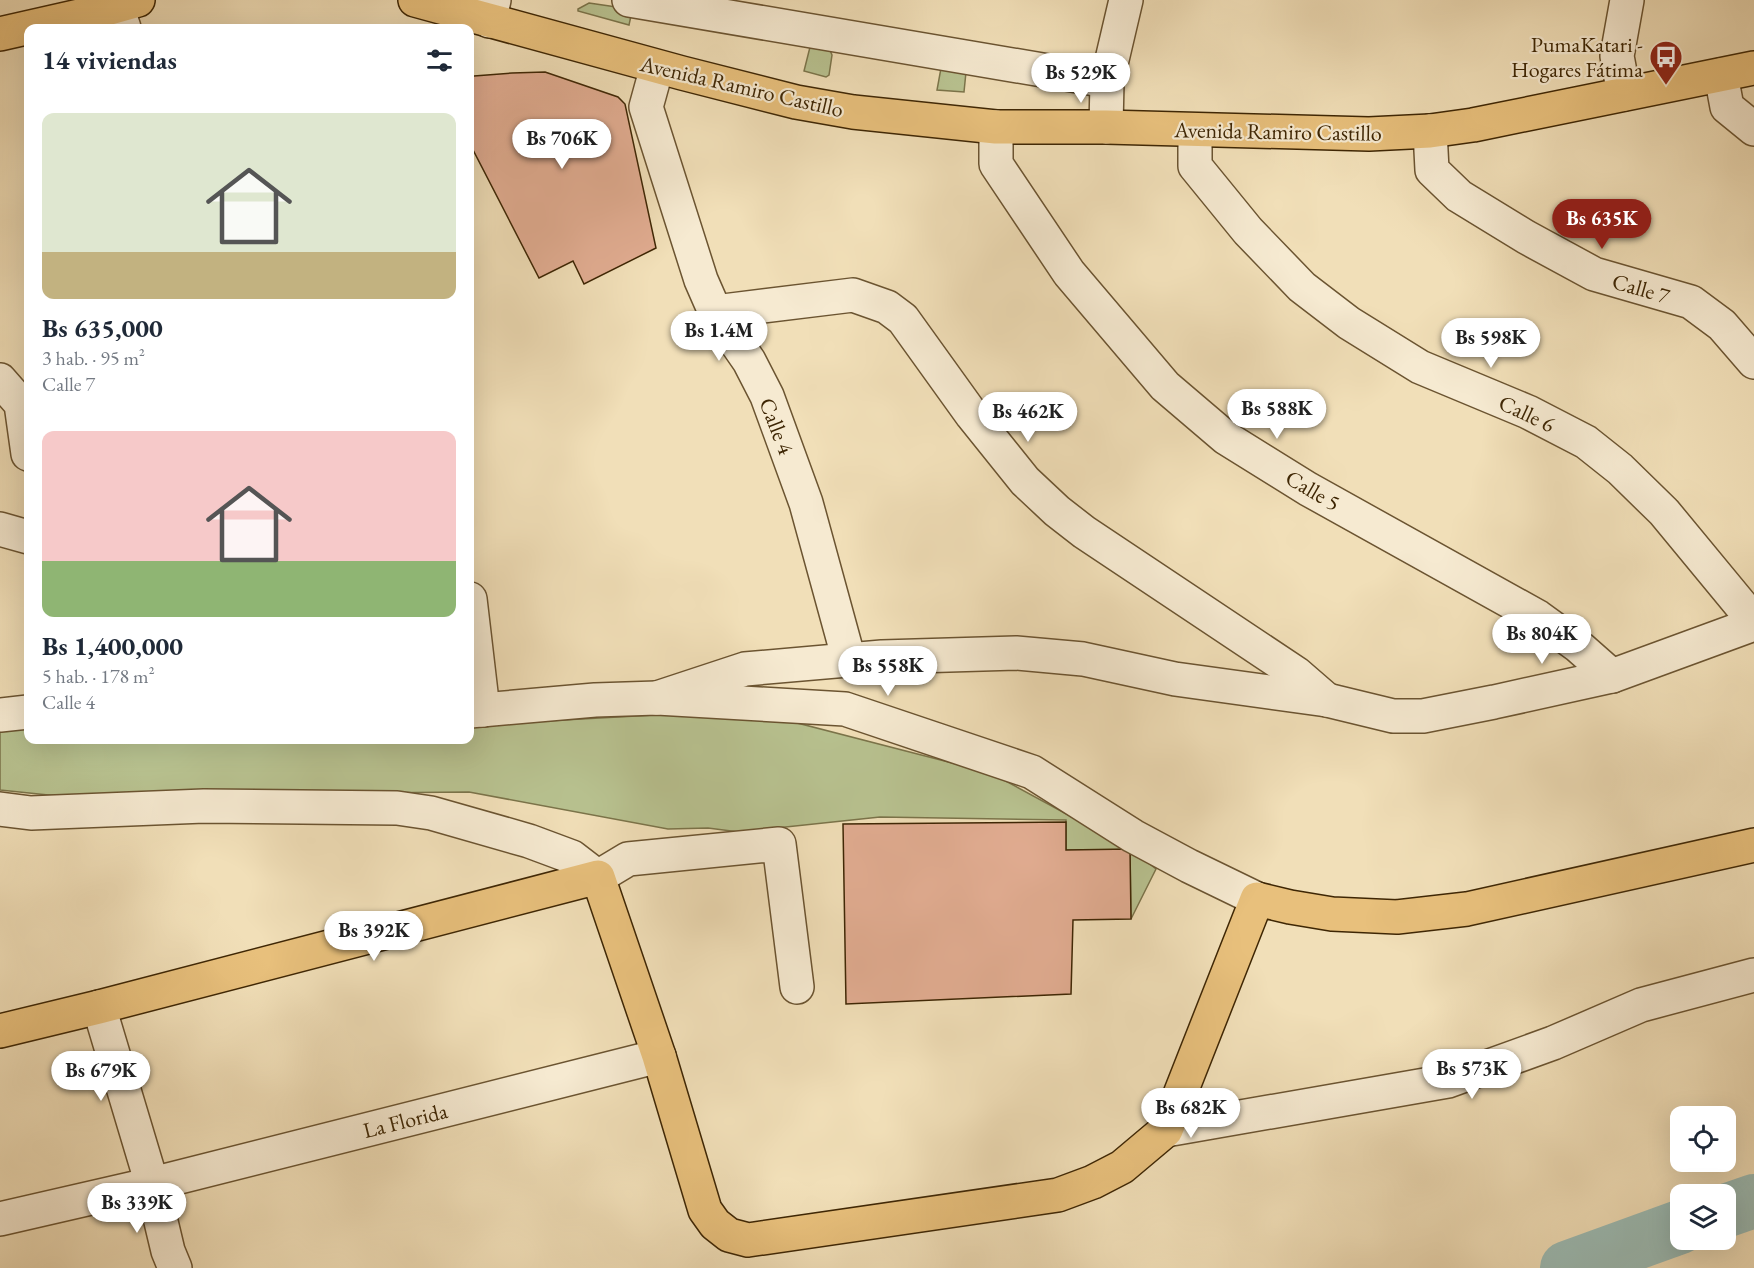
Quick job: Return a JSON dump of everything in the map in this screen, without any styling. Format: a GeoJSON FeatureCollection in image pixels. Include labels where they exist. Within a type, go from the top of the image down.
{"type":"FeatureCollection","features":[{"type":"Feature","properties":{"kind":"main road","name":"Avenida Ramiro Castillo"},"geometry":{"type":"LineString","coordinates":[[415,0],[491,10],[657,67],[796,102],[853,112],[996,127],[1369,134],[1430,131],[1473,125],[1754,68]]}},
{"type":"Feature","properties":{"kind":"main road"},"geometry":{"type":"LineString","coordinates":[[58,24],[127,12]]}},
{"type":"Feature","properties":{"kind":"main road"},"geometry":{"type":"LineString","coordinates":[[0,34],[24,30]]}},
{"type":"Feature","properties":{"kind":"main road"},"geometry":{"type":"LineString","coordinates":[[0,1030],[598,877],[659,1056],[705,1210],[715,1224],[729,1235],[748,1240],[1058,1195],[1094,1182],[1122,1167],[1166,1130],[1257,899],[1332,914],[1397,917],[1467,909],[1754,845]]}},
{"type":"Feature","properties":{"kind":"street"},"geometry":{"type":"LineString","coordinates":[[629,0],[1107,81]]}},
{"type":"Feature","properties":{"kind":"street"},"geometry":{"type":"LineString","coordinates":[[1106,128],[1107,81],[1126,0]]}},
{"type":"Feature","properties":{"kind":"street"},"geometry":{"type":"LineString","coordinates":[[1624,94],[1617,56],[1627,0]]}},
{"type":"Feature","properties":{"kind":"street","name":"Calle 4"},"geometry":{"type":"LineString","coordinates":[[657,67],[646,107],[701,280],[715,312],[749,361],[767,396],[806,502],[849,660]]}},
{"type":"Feature","properties":{"kind":"street"},"geometry":{"type":"LineString","coordinates":[[1721,75],[1727,107],[1754,129]]}},
{"type":"Feature","properties":{"kind":"street","name":"Calle 5"},"geometry":{"type":"LineString","coordinates":[[996,127],[996,164],[1069,273],[1165,386],[1226,438],[1308,489],[1539,617],[1578,646],[1612,676]]}},
{"type":"Feature","properties":{"kind":"street","name":"Calle 6"},"geometry":{"type":"LineString","coordinates":[[1195,131],[1195,166],[1248,231],[1302,287],[1349,323],[1420,367],[1528,412],[1586,442],[1620,469],[1664,512],[1754,623]]}},
{"type":"Feature","properties":{"kind":"street","name":"Calle 7"},"geometry":{"type":"LineString","coordinates":[[1430,131],[1432,170],[1459,196],[1526,237],[1594,274],[1691,302],[1722,326],[1754,362]]}},
{"type":"Feature","properties":{"kind":"street"},"geometry":{"type":"LineString","coordinates":[[715,312],[853,295],[888,307],[903,319],[972,415],[1026,481],[1057,511],[1084,532],[1297,674],[1327,700]]}},
{"type":"Feature","properties":{"kind":"street"},"geometry":{"type":"LineString","coordinates":[[16,397],[24,435]]}},
{"type":"Feature","properties":{"kind":"street"},"geometry":{"type":"LineString","coordinates":[[0,529],[24,536]]}},
{"type":"Feature","properties":{"kind":"street"},"geometry":{"type":"LineString","coordinates":[[657,698],[745,669],[882,657],[1016,653],[1083,659],[1175,679],[1327,700],[1393,716],[1423,716],[1612,676],[1754,623]]}},
{"type":"Feature","properties":{"kind":"street"},"geometry":{"type":"LineString","coordinates":[[474,674],[476,711],[595,700],[657,698],[845,709],[1032,772],[1133,836],[1257,899]]}},
{"type":"Feature","properties":{"kind":"street"},"geometry":{"type":"LineString","coordinates":[[0,715],[24,712]]}},
{"type":"Feature","properties":{"kind":"street"},"geometry":{"type":"LineString","coordinates":[[0,809],[31,813],[204,806],[396,808],[431,813],[529,841],[572,857],[598,877],[628,859],[779,843],[797,987]]}},
{"type":"Feature","properties":{"kind":"street"},"geometry":{"type":"LineString","coordinates":[[1166,1130],[1448,1081],[1553,1043],[1641,1005],[1754,975]]}},
{"type":"Feature","properties":{"kind":"street"},"geometry":{"type":"LineString","coordinates":[[99,1006],[152,1184],[168,1251],[175,1268]]}},
{"type":"Feature","properties":{"kind":"street","name":"La Florida"},"geometry":{"type":"LineString","coordinates":[[0,1219],[152,1184],[659,1056]]}},
{"type":"Feature","properties":{"kind":"green space"},"geometry":{"type":"Polygon","coordinates":[[[589,3],[630,9],[632,11],[629,25],[578,11],[589,3]]]}},
{"type":"Feature","properties":{"kind":"green space"},"geometry":{"type":"Polygon","coordinates":[[[810,47],[830,50],[832,55],[829,75],[826,77],[804,71],[810,47]]]}},
{"type":"Feature","properties":{"kind":"green space"},"geometry":{"type":"Polygon","coordinates":[[[941,68],[966,72],[964,92],[937,90],[941,68]]]}},
{"type":"Feature","properties":{"kind":"green space"},"geometry":{"type":"Polygon","coordinates":[[[747,710],[991,773],[1131,849],[1156,869],[1131,919],[1130,850],[1066,850],[1066,820],[880,817],[739,832],[708,828],[668,829],[469,792],[58,796],[0,790],[0,724],[24,723],[24,744],[474,744],[474,725],[747,710]]]}},
{"type":"Feature","properties":{"kind":"building"},"geometry":{"type":"Polygon","coordinates":[[[545,72],[618,97],[625,104],[656,248],[584,284],[573,261],[539,278],[474,152],[474,76],[545,72]]]}},
{"type":"Feature","properties":{"kind":"building"},"geometry":{"type":"Polygon","coordinates":[[[1066,822],[1066,850],[1130,849],[1131,919],[1073,920],[1071,994],[846,1004],[843,824],[1066,822]]]}},
{"type":"Feature","properties":{"kind":"waterway"},"geometry":{"type":"LineString","coordinates":[[1736,1207],[1754,1201]]}},
{"type":"Feature","properties":{"kind":"waterway"},"geometry":{"type":"LineString","coordinates":[[1567,1268],[1670,1231]]}},
{"type":"Feature","properties":{"kind":"waterway"},"geometry":{"type":"LineString","coordinates":[[1574,1265],[1577,1268]]}},
{"type":"Feature","properties":{"kind":"place","name":"PumaKatari - Hogares Fátima"},"geometry":{"type":"Point","coordinates":[1666,86]}}]}
